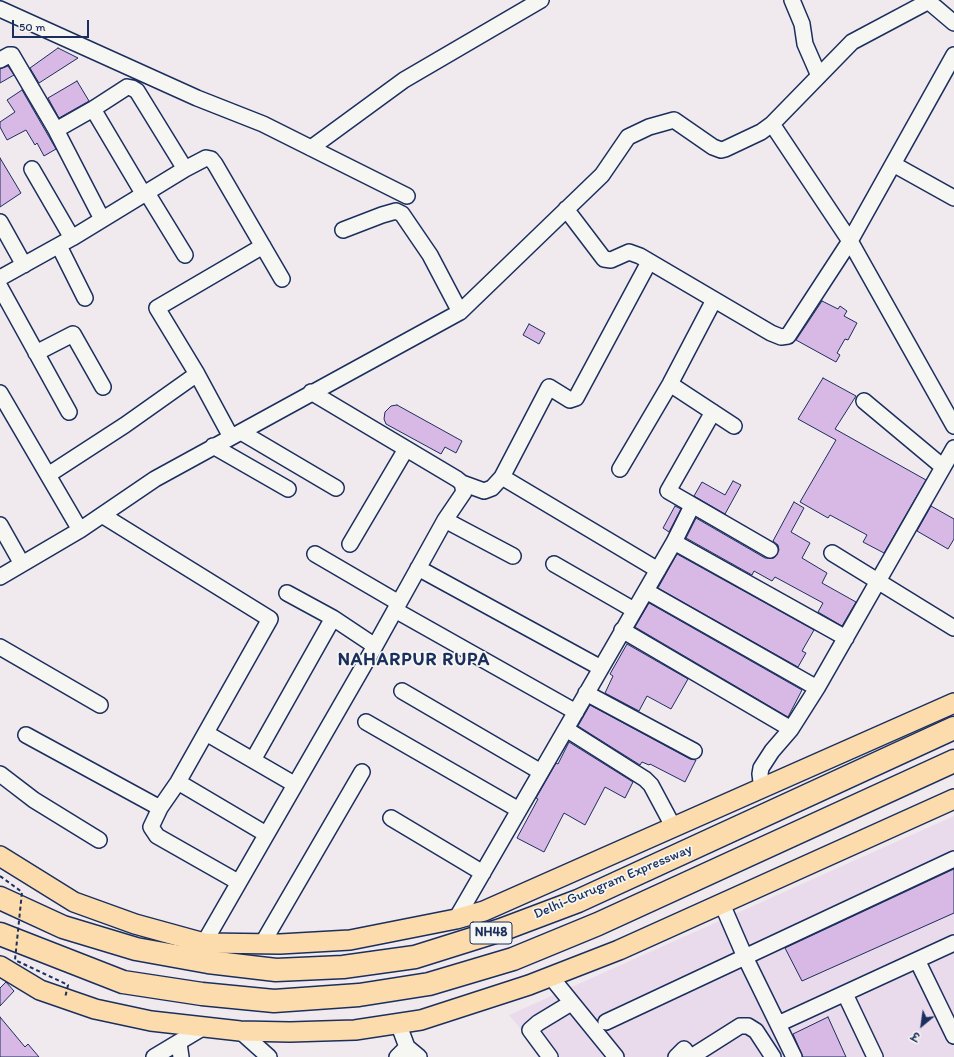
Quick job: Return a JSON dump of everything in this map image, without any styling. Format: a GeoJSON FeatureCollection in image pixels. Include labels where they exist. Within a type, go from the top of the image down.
{"type":"FeatureCollection","features":[{"type":"Feature","properties":{"kind":"highway","name":"Delhi-Gurugram Expressway"},"geometry":{"type":"LineString","coordinates":[[0,898],[63,926],[136,949],[208,962],[276,970],[343,967],[414,956],[501,930],[578,901],[954,728]]}},
{"type":"Feature","properties":{"kind":"highway","name":"Delhi-Gurugram Expressway"},"geometry":{"type":"LineString","coordinates":[[0,934],[123,982],[202,994],[274,1001],[359,995],[429,984],[513,959],[598,924],[954,761]]}},
{"type":"Feature","properties":{"kind":"main road"},"geometry":{"type":"LineString","coordinates":[[0,856],[74,902],[135,924],[204,942],[262,944],[350,940],[456,919],[484,911],[954,703]]}},
{"type":"Feature","properties":{"kind":"main road"},"geometry":{"type":"LineString","coordinates":[[0,966],[40,990],[94,1009],[151,1021],[240,1031],[290,1032],[355,1030],[421,1020],[551,976],[619,950],[954,799]]}},
{"type":"Feature","properties":{"kind":"street"},"geometry":{"type":"LineString","coordinates":[[311,148],[404,80],[541,0]]}},
{"type":"Feature","properties":{"kind":"street"},"geometry":{"type":"LineString","coordinates":[[792,0],[802,24],[806,44],[819,76]]}},
{"type":"Feature","properties":{"kind":"street"},"geometry":{"type":"LineString","coordinates":[[0,577],[80,530],[154,479],[460,312],[602,175],[628,137],[649,127],[674,120],[713,147],[721,150],[761,132],[772,124],[852,42],[930,1],[954,23]]}},
{"type":"Feature","properties":{"kind":"street"},"geometry":{"type":"LineString","coordinates":[[0,9],[197,98],[263,124],[407,196]]}},
{"type":"Feature","properties":{"kind":"street"},"geometry":{"type":"LineString","coordinates":[[0,60],[12,55],[56,130],[102,219]]}},
{"type":"Feature","properties":{"kind":"street"},"geometry":{"type":"LineString","coordinates":[[566,209],[604,259],[611,260],[629,252],[649,262],[771,333],[781,337],[788,336],[850,241],[954,55]]}},
{"type":"Feature","properties":{"kind":"street"},"geometry":{"type":"LineString","coordinates":[[56,130],[93,109],[127,87],[132,88],[137,91],[185,169]]}},
{"type":"Feature","properties":{"kind":"street"},"geometry":{"type":"LineString","coordinates":[[93,109],[185,255]]}},
{"type":"Feature","properties":{"kind":"street"},"geometry":{"type":"LineString","coordinates":[[772,124],[850,241],[954,426]]}},
{"type":"Feature","properties":{"kind":"street"},"geometry":{"type":"LineString","coordinates":[[0,278],[59,246],[185,169],[206,158],[211,159],[282,279]]}},
{"type":"Feature","properties":{"kind":"street"},"geometry":{"type":"LineString","coordinates":[[893,164],[954,198]]}},
{"type":"Feature","properties":{"kind":"street"},"geometry":{"type":"LineString","coordinates":[[32,168],[72,238]]}},
{"type":"Feature","properties":{"kind":"street"},"geometry":{"type":"LineString","coordinates":[[344,230],[396,211],[402,214],[430,255],[460,312]]}},
{"type":"Feature","properties":{"kind":"street"},"geometry":{"type":"LineString","coordinates":[[0,222],[24,265]]}},
{"type":"Feature","properties":{"kind":"street"},"geometry":{"type":"LineString","coordinates":[[59,246],[85,298]]}},
{"type":"Feature","properties":{"kind":"street"},"geometry":{"type":"LineString","coordinates":[[263,246],[157,308],[236,434],[336,488]]}},
{"type":"Feature","properties":{"kind":"street"},"geometry":{"type":"LineString","coordinates":[[311,392],[462,483],[484,491],[492,488],[502,477],[549,387],[570,400],[576,398],[649,262]]}},
{"type":"Feature","properties":{"kind":"street"},"geometry":{"type":"LineString","coordinates":[[0,287],[69,412]]}},
{"type":"Feature","properties":{"kind":"street"},"geometry":{"type":"LineString","coordinates":[[620,469],[670,384],[714,300]]}},
{"type":"Feature","properties":{"kind":"street"},"geometry":{"type":"LineString","coordinates":[[36,353],[73,334],[103,387]]}},
{"type":"Feature","properties":{"kind":"street"},"geometry":{"type":"LineString","coordinates":[[48,475],[125,425],[197,374]]}},
{"type":"Feature","properties":{"kind":"street"},"geometry":{"type":"LineString","coordinates":[[670,384],[734,426]]}},
{"type":"Feature","properties":{"kind":"street"},"geometry":{"type":"LineString","coordinates":[[0,393],[80,530]]}},
{"type":"Feature","properties":{"kind":"street"},"geometry":{"type":"LineString","coordinates":[[864,401],[943,467]]}},
{"type":"Feature","properties":{"kind":"street"},"geometry":{"type":"LineString","coordinates":[[714,412],[668,491],[770,550]]}},
{"type":"Feature","properties":{"kind":"street"},"geometry":{"type":"LineString","coordinates":[[213,446],[288,489]]}},
{"type":"Feature","properties":{"kind":"street"},"geometry":{"type":"LineString","coordinates":[[762,789],[760,774],[761,768],[772,751],[791,729],[817,688],[954,448]]}},
{"type":"Feature","properties":{"kind":"street"},"geometry":{"type":"LineString","coordinates":[[350,544],[406,449]]}},
{"type":"Feature","properties":{"kind":"street"},"geometry":{"type":"LineString","coordinates":[[502,477],[658,570]]}},
{"type":"Feature","properties":{"kind":"street"},"geometry":{"type":"LineString","coordinates":[[204,942],[375,646],[445,520],[464,492],[462,483]]}},
{"type":"Feature","properties":{"kind":"street"},"geometry":{"type":"LineString","coordinates":[[456,919],[674,542],[692,506]]}},
{"type":"Feature","properties":{"kind":"street"},"geometry":{"type":"LineString","coordinates":[[102,515],[270,619],[178,782],[160,808],[151,827],[158,836],[238,882]]}},
{"type":"Feature","properties":{"kind":"street"},"geometry":{"type":"LineString","coordinates":[[445,520],[513,556]]}},
{"type":"Feature","properties":{"kind":"street"},"geometry":{"type":"LineString","coordinates":[[0,525],[22,564]]}},
{"type":"Feature","properties":{"kind":"street"},"geometry":{"type":"LineString","coordinates":[[674,542],[846,638]]}},
{"type":"Feature","properties":{"kind":"street"},"geometry":{"type":"LineString","coordinates":[[832,553],[954,628]]}},
{"type":"Feature","properties":{"kind":"street"},"geometry":{"type":"LineString","coordinates":[[315,554],[397,606],[576,712]]}},
{"type":"Feature","properties":{"kind":"street"},"geometry":{"type":"LineString","coordinates":[[554,564],[634,610]]}},
{"type":"Feature","properties":{"kind":"street"},"geometry":{"type":"LineString","coordinates":[[418,568],[601,668]]}},
{"type":"Feature","properties":{"kind":"street"},"geometry":{"type":"LineString","coordinates":[[646,591],[817,688]]}},
{"type":"Feature","properties":{"kind":"street"},"geometry":{"type":"LineString","coordinates":[[287,593],[333,618],[375,646]]}},
{"type":"Feature","properties":{"kind":"street"},"geometry":{"type":"LineString","coordinates":[[253,760],[333,618]]}},
{"type":"Feature","properties":{"kind":"street"},"geometry":{"type":"LineString","coordinates":[[622,630],[791,729]]}},
{"type":"Feature","properties":{"kind":"street"},"geometry":{"type":"LineString","coordinates":[[0,647],[100,705]]}},
{"type":"Feature","properties":{"kind":"street"},"geometry":{"type":"LineString","coordinates":[[402,691],[541,772]]}},
{"type":"Feature","properties":{"kind":"street"},"geometry":{"type":"LineString","coordinates":[[586,693],[694,751]]}},
{"type":"Feature","properties":{"kind":"street"},"geometry":{"type":"LineString","coordinates":[[366,722],[519,810]]}},
{"type":"Feature","properties":{"kind":"street"},"geometry":{"type":"LineString","coordinates":[[566,729],[645,779],[650,785],[674,828]]}},
{"type":"Feature","properties":{"kind":"street"},"geometry":{"type":"LineString","coordinates":[[206,733],[294,784]]}},
{"type":"Feature","properties":{"kind":"street"},"geometry":{"type":"LineString","coordinates":[[26,735],[160,808]]}},
{"type":"Feature","properties":{"kind":"street"},"geometry":{"type":"LineString","coordinates":[[262,944],[362,772]]}},
{"type":"Feature","properties":{"kind":"street"},"geometry":{"type":"LineString","coordinates":[[0,774],[34,800],[99,840]]}},
{"type":"Feature","properties":{"kind":"street"},"geometry":{"type":"LineString","coordinates":[[178,782],[266,834]]}},
{"type":"Feature","properties":{"kind":"street"},"geometry":{"type":"LineString","coordinates":[[391,818],[483,873]]}},
{"type":"Feature","properties":{"kind":"street"},"geometry":{"type":"LineString","coordinates":[[606,1022],[954,859]]}},
{"type":"Feature","properties":{"kind":"street"},"geometry":{"type":"LineString","coordinates":[[722,904],[745,957],[794,1057]]}},
{"type":"Feature","properties":{"kind":"street"},"geometry":{"type":"LineString","coordinates":[[778,1024],[954,943]]}},
{"type":"Feature","properties":{"kind":"street"},"geometry":{"type":"LineString","coordinates":[[917,960],[954,1036]]}},
{"type":"Feature","properties":{"kind":"street"},"geometry":{"type":"LineString","coordinates":[[551,976],[571,1003],[616,1057]]}},
{"type":"Feature","properties":{"kind":"street"},"geometry":{"type":"LineString","coordinates":[[845,994],[875,1057]]}},
{"type":"Feature","properties":{"kind":"street"},"geometry":{"type":"LineString","coordinates":[[550,1057],[530,1030],[538,1023],[571,1003]]}},
{"type":"Feature","properties":{"kind":"street"},"geometry":{"type":"LineString","coordinates":[[398,1023],[402,1052],[419,1057]]}},
{"type":"Feature","properties":{"kind":"street"},"geometry":{"type":"LineString","coordinates":[[676,1057],[684,1050],[691,1057],[740,1026],[748,1026],[756,1031],[773,1057]]}},
{"type":"Feature","properties":{"kind":"street"},"geometry":{"type":"LineString","coordinates":[[154,1057],[180,1050],[204,1027]]}},
{"type":"Feature","properties":{"kind":"street"},"geometry":{"type":"LineString","coordinates":[[240,1031],[269,1057]]}},
{"type":"Feature","properties":{"kind":"path"},"geometry":{"type":"LineString","coordinates":[[0,876],[22,892],[15,960],[68,985],[64,998]]}},
{"type":"Feature","properties":{"kind":"shaded area"},"geometry":{"type":"Polygon","coordinates":[[[954,816],[954,1057],[544,1057],[509,1015],[954,816]]]}},
{"type":"Feature","properties":{"kind":"building"},"geometry":{"type":"Polygon","coordinates":[[[58,48],[78,58],[39,83],[30,68],[58,48]]]}},
{"type":"Feature","properties":{"kind":"building"},"geometry":{"type":"Polygon","coordinates":[[[8,66],[14,75],[0,83],[0,69],[8,66]]]}},
{"type":"Feature","properties":{"kind":"building"},"geometry":{"type":"Polygon","coordinates":[[[77,81],[89,101],[59,118],[48,98],[77,81]]]}},
{"type":"Feature","properties":{"kind":"building"},"geometry":{"type":"Polygon","coordinates":[[[22,90],[56,149],[44,156],[37,143],[35,145],[26,130],[7,140],[0,127],[0,122],[15,112],[7,100],[22,90]]]}},
{"type":"Feature","properties":{"kind":"building"},"geometry":{"type":"Polygon","coordinates":[[[0,158],[21,193],[0,207],[0,158]]]}},
{"type":"Feature","properties":{"kind":"building"},"geometry":{"type":"Polygon","coordinates":[[[822,301],[838,309],[840,306],[847,311],[844,316],[857,323],[848,340],[845,339],[837,353],[840,355],[836,362],[796,340],[822,301]]]}},
{"type":"Feature","properties":{"kind":"building"},"geometry":{"type":"Polygon","coordinates":[[[529,324],[545,333],[539,344],[523,335],[529,324]]]}},
{"type":"Feature","properties":{"kind":"building"},"geometry":{"type":"Polygon","coordinates":[[[823,378],[856,396],[835,429],[926,480],[884,553],[863,542],[867,535],[830,515],[828,518],[800,502],[836,440],[798,419],[823,378]]]}},
{"type":"Feature","properties":{"kind":"building"},"geometry":{"type":"Polygon","coordinates":[[[397,405],[462,441],[456,453],[445,447],[441,454],[386,424],[384,419],[385,412],[391,406],[397,405]]]}},
{"type":"Feature","properties":{"kind":"building"},"geometry":{"type":"Polygon","coordinates":[[[733,481],[741,485],[725,514],[694,496],[702,482],[725,495],[733,481]]]}},
{"type":"Feature","properties":{"kind":"building"},"geometry":{"type":"Polygon","coordinates":[[[794,502],[804,508],[791,532],[810,543],[802,558],[827,573],[822,583],[856,602],[842,626],[818,612],[823,603],[775,577],[772,581],[754,571],[752,575],[686,538],[696,518],[765,558],[774,558],[779,550],[778,545],[773,541],[794,502]]]}},
{"type":"Feature","properties":{"kind":"building"},"geometry":{"type":"Polygon","coordinates":[[[675,506],[681,509],[669,532],[663,528],[675,506]]]}},
{"type":"Feature","properties":{"kind":"building"},"geometry":{"type":"Polygon","coordinates":[[[931,506],[954,519],[954,539],[948,549],[917,531],[931,506]]]}},
{"type":"Feature","properties":{"kind":"building"},"geometry":{"type":"Polygon","coordinates":[[[677,554],[814,630],[802,651],[806,653],[798,667],[658,588],[677,554]]]}},
{"type":"Feature","properties":{"kind":"building"},"geometry":{"type":"Polygon","coordinates":[[[649,603],[802,690],[788,717],[635,627],[649,603]]]}},
{"type":"Feature","properties":{"kind":"building"},"geometry":{"type":"Polygon","coordinates":[[[627,644],[688,679],[671,709],[647,696],[639,711],[605,693],[613,676],[610,674],[627,644]]]}},
{"type":"Feature","properties":{"kind":"building"},"geometry":{"type":"Polygon","coordinates":[[[590,705],[690,759],[696,760],[685,782],[650,764],[649,765],[642,762],[640,765],[578,726],[590,705]]]}},
{"type":"Feature","properties":{"kind":"building"},"geometry":{"type":"Polygon","coordinates":[[[569,742],[633,782],[625,798],[605,787],[585,825],[564,813],[544,852],[517,838],[538,799],[536,798],[556,763],[558,764],[569,742]]]}},
{"type":"Feature","properties":{"kind":"building"},"geometry":{"type":"Polygon","coordinates":[[[954,869],[954,913],[802,981],[785,948],[954,869]]]}},
{"type":"Feature","properties":{"kind":"building"},"geometry":{"type":"Polygon","coordinates":[[[6,982],[14,991],[0,1006],[0,988],[6,982]]]}},
{"type":"Feature","properties":{"kind":"building"},"geometry":{"type":"Polygon","coordinates":[[[0,1017],[25,1047],[28,1044],[39,1057],[0,1057],[0,1017]]]}},
{"type":"Feature","properties":{"kind":"building"},"geometry":{"type":"Polygon","coordinates":[[[828,1017],[846,1057],[803,1057],[793,1034],[828,1017]]]}},
{"type":"Feature","properties":{"kind":"district","name":"NAHARPUR RUPA"},"geometry":{"type":"Point","coordinates":[414,660]}}]}
